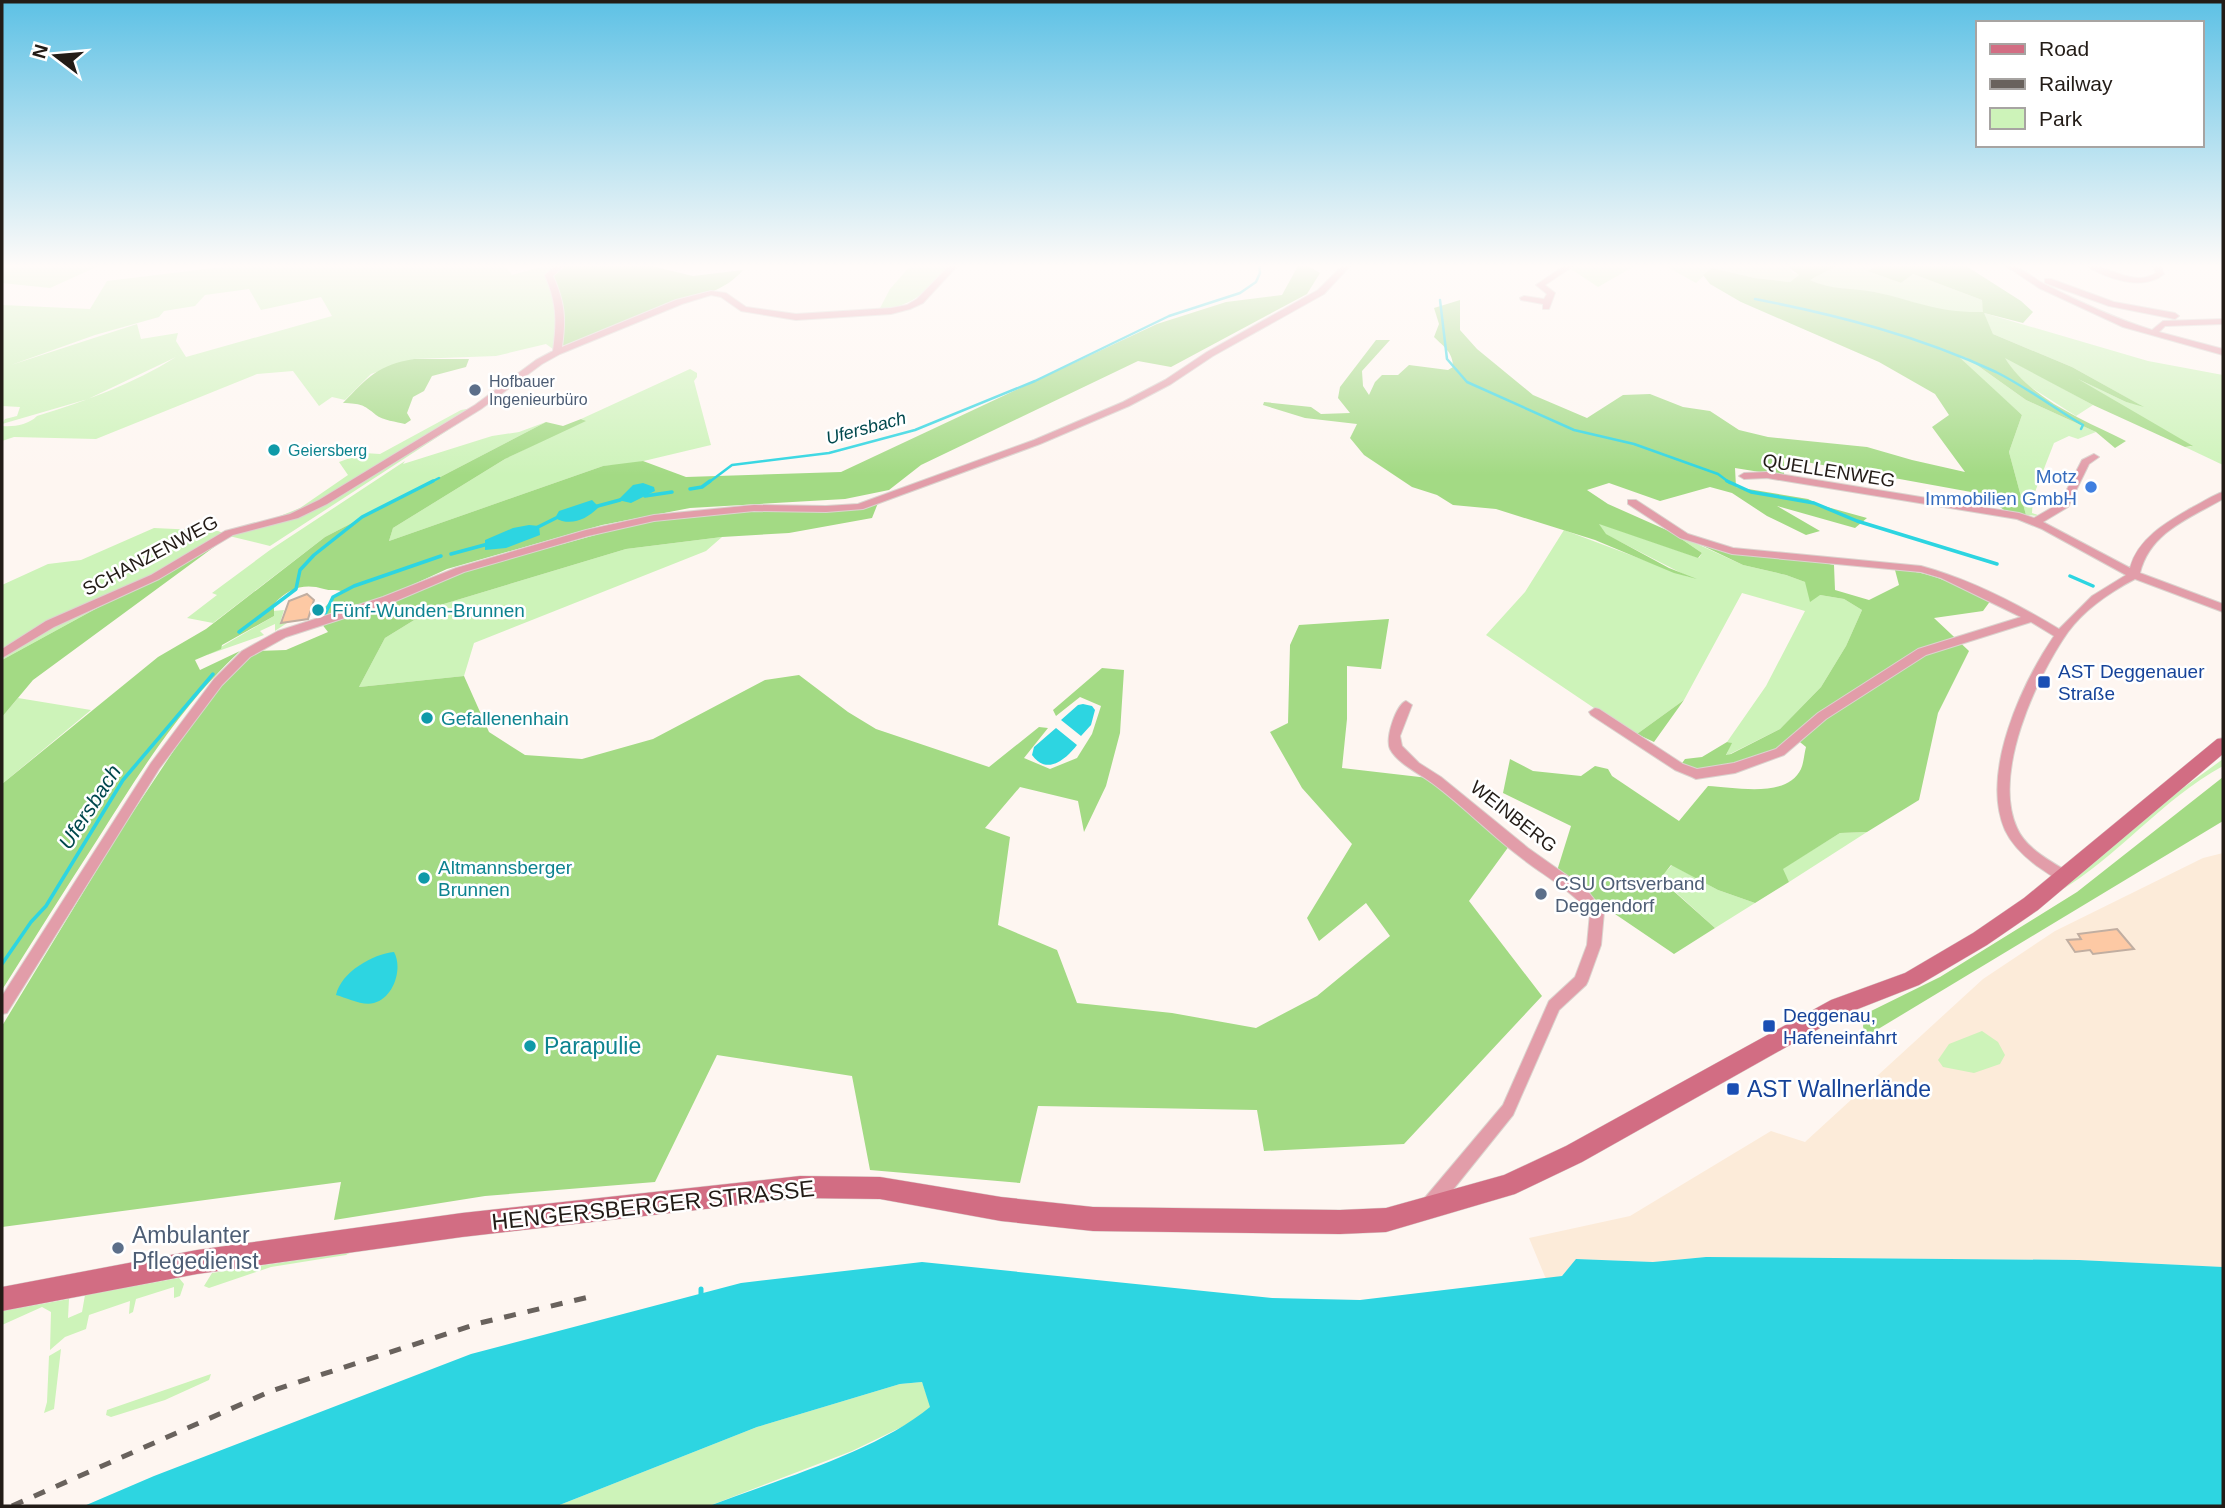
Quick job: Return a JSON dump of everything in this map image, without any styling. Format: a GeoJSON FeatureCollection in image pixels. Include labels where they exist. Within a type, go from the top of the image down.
{"type":"FeatureCollection","features":[{"type":"Feature","properties":{"kind":"main road","name":"HENGERSBERGER STRASSE"},"geometry":{"type":"LineString","coordinates":[[2,1299],[197,1262],[462,1225],[800,1187],[880,1188],[1001,1209],[1093,1219],[1340,1222],[1386,1220],[1507,1186],[1563,1160],[1838,1007],[1912,979],[1982,938],[2065,877],[2223,744]]}},
{"type":"Feature","properties":{"kind":"street"},"geometry":{"type":"LineString","coordinates":[[556,352],[559,334]]}},
{"type":"Feature","properties":{"kind":"street"},"geometry":{"type":"LineString","coordinates":[[556,352],[600,334]]}},
{"type":"Feature","properties":{"kind":"street"},"geometry":{"type":"LineString","coordinates":[[2,1008],[155,766],[229,670],[246,654],[282,634],[387,600],[465,568],[586,533],[654,518],[754,508],[859,507],[1037,442],[1126,404],[1168,382],[1245,334]]}},
{"type":"Feature","properties":{"kind":"street"},"geometry":{"type":"LineString","coordinates":[[2158,334],[2223,352]]}},
{"type":"Feature","properties":{"kind":"street","name":"SCHANZENWEG"},"geometry":{"type":"LineString","coordinates":[[2,654],[50,624],[155,577],[229,533],[294,516],[323,502],[478,407],[487,398],[556,352]]}},
{"type":"Feature","properties":{"kind":"street"},"geometry":{"type":"LineString","coordinates":[[2035,522],[2064,505],[2085,462],[2094,457]]}},
{"type":"Feature","properties":{"kind":"street","name":"QUELLENWEG"},"geometry":{"type":"LineString","coordinates":[[1744,476],[1767,475],[2019,516],[2134,575],[2223,608]]}},
{"type":"Feature","properties":{"kind":"street"},"geometry":{"type":"LineString","coordinates":[[2065,877],[2017,838],[2010,827],[2004,772],[2014,728],[2030,687],[2045,655],[2061,635],[2109,587],[2134,575],[2141,553],[2150,542],[2184,517],[2223,495]]}},
{"type":"Feature","properties":{"kind":"street"},"geometry":{"type":"LineString","coordinates":[[1632,502],[1684,536],[1732,551],[1921,569],[1945,576],[2033,618],[2061,635]]}},
{"type":"Feature","properties":{"kind":"street"},"geometry":{"type":"LineString","coordinates":[[1595,712],[1696,774],[1735,768],[1780,752],[1822,716],[1922,652],[2033,618]]}},
{"type":"Feature","properties":{"kind":"street","name":"WEINBERG"},"geometry":{"type":"LineString","coordinates":[[1406,705],[1394,736],[1396,748],[1523,852],[1581,893],[1597,912],[1594,945],[1581,981],[1554,1006],[1508,1110],[1427,1209]]}},
{"type":"Feature","properties":{"kind":"shaded area"},"geometry":{"type":"Polygon","coordinates":[[[2223,853],[2223,1267],[2079,1260],[1706,1257],[1653,1262],[1577,1259],[1562,1276],[1546,1279],[1529,1238],[1630,1216],[1771,1131],[1805,1142],[1983,979],[2055,931],[2203,858],[2223,853]]]}},
{"type":"Feature","properties":{"kind":"green space"},"geometry":{"type":"Polygon","coordinates":[[[2,334],[97,334],[11,365],[105,334],[140,334],[141,339],[178,334],[176,341],[186,357],[267,334],[558,334],[557,352],[546,344],[496,356],[414,359],[371,374],[345,400],[332,397],[319,406],[293,371],[257,374],[96,439],[14,437],[2,441],[2,426],[16,426],[88,399],[2,424],[5,419],[17,416],[20,407],[2,406],[2,334]],[[176,357],[88,399],[143,376],[176,357]]]}},
{"type":"Feature","properties":{"kind":"green space"},"geometry":{"type":"Polygon","coordinates":[[[560,334],[600,334],[557,352],[560,334]]]}},
{"type":"Feature","properties":{"kind":"green space"},"geometry":{"type":"Polygon","coordinates":[[[1135,334],[1232,334],[1171,367],[1138,361],[921,465],[889,490],[845,499],[690,508],[602,525],[447,569],[386,597],[320,618],[321,611],[341,591],[303,587],[285,594],[274,604],[274,616],[222,645],[221,649],[195,660],[200,670],[240,651],[199,694],[164,739],[2,990],[2,784],[158,657],[206,629],[325,537],[546,422],[563,426],[581,419],[586,421],[505,459],[393,528],[389,541],[603,466],[643,461],[686,477],[841,472],[1135,334]]]}},
{"type":"Feature","properties":{"kind":"green space"},"geometry":{"type":"Polygon","coordinates":[[[1435,334],[1464,334],[1477,349],[1533,395],[1587,418],[1623,395],[1650,394],[1683,407],[1710,411],[1739,430],[1768,437],[1867,447],[1965,472],[1932,427],[1949,415],[1935,394],[1879,362],[1815,334],[1994,334],[2072,367],[2144,407],[2126,402],[2078,379],[2193,446],[2185,447],[2093,405],[2005,358],[2043,397],[2126,441],[2115,448],[2096,432],[2026,400],[1967,358],[1958,356],[2022,415],[2009,452],[2026,515],[2004,510],[1982,494],[1784,458],[1784,476],[1735,468],[1736,487],[1808,499],[1867,518],[1855,528],[1777,506],[1820,531],[1806,535],[1767,516],[1732,493],[1710,487],[1660,501],[1609,483],[1587,490],[1608,504],[1671,532],[1702,553],[1698,558],[1599,524],[1606,534],[1669,568],[1697,579],[1674,573],[1595,540],[1496,509],[1453,505],[1437,495],[1412,487],[1364,455],[1350,438],[1357,424],[1305,418],[1263,405],[1264,402],[1311,407],[1321,414],[1350,413],[1338,398],[1340,387],[1376,340],[1390,340],[1362,371],[1363,386],[1369,395],[1382,375],[1398,375],[1409,365],[1448,370],[1453,367],[1447,350],[1434,337],[1435,334]]]}},
{"type":"Feature","properties":{"kind":"green space"},"geometry":{"type":"Polygon","coordinates":[[[1994,334],[2057,334],[2148,361],[2223,375],[2223,465],[2185,447],[2192,447],[2070,375],[2126,402],[2140,405],[2072,367],[1994,334]]]}},
{"type":"Feature","properties":{"kind":"green space"},"geometry":{"type":"Polygon","coordinates":[[[1956,356],[1967,358],[2026,400],[2096,432],[2078,439],[2069,436],[2054,443],[2033,497],[2032,513],[2041,516],[2026,515],[2009,452],[2022,415],[1956,356]]]}},
{"type":"Feature","properties":{"kind":"green space"},"geometry":{"type":"Polygon","coordinates":[[[2003,356],[2093,405],[2076,416],[2021,381],[2003,356]]]}},
{"type":"Feature","properties":{"kind":"green space"},"geometry":{"type":"Polygon","coordinates":[[[414,359],[469,359],[466,367],[432,376],[424,391],[413,397],[407,413],[411,420],[405,424],[382,418],[361,405],[343,403],[382,369],[414,359]]]}},
{"type":"Feature","properties":{"kind":"green space"},"geometry":{"type":"Polygon","coordinates":[[[690,369],[697,373],[694,381],[711,445],[631,464],[603,466],[389,541],[393,528],[505,459],[584,420],[581,419],[690,369]]]}},
{"type":"Feature","properties":{"kind":"green space"},"geometry":{"type":"Polygon","coordinates":[[[478,407],[476,412],[270,546],[229,536],[2,660],[2,585],[48,564],[81,560],[154,528],[218,531],[230,536],[300,508],[348,475],[339,462],[364,453],[380,454],[461,410],[478,407]]]}},
{"type":"Feature","properties":{"kind":"green space"},"geometry":{"type":"Polygon","coordinates":[[[546,422],[325,537],[213,623],[187,618],[217,595],[212,593],[270,550],[405,461],[403,464],[546,422]]]}},
{"type":"Feature","properties":{"kind":"green space","name":"Gefallenenhain"},"geometry":{"type":"Polygon","coordinates":[[[878,503],[872,518],[789,533],[722,537],[626,549],[437,606],[385,638],[359,687],[464,676],[489,732],[525,755],[582,759],[653,739],[765,680],[799,675],[848,712],[876,729],[989,767],[1039,727],[1048,728],[1024,758],[1050,769],[1077,758],[1092,734],[1101,706],[1080,697],[1056,716],[1053,710],[1102,668],[1124,670],[1120,733],[1106,786],[1084,832],[1078,801],[1020,787],[985,828],[1010,837],[998,925],[1057,950],[1077,1003],[1172,1013],[1256,1028],[1317,996],[1390,936],[1366,903],[1319,941],[1307,918],[1352,844],[1302,788],[1270,732],[1288,723],[1290,645],[1299,625],[1389,619],[1381,669],[1347,666],[1347,719],[1342,768],[1437,779],[1512,842],[1469,901],[1542,996],[1404,1144],[1264,1151],[1257,1110],[1038,1106],[1020,1183],[870,1170],[852,1076],[717,1055],[655,1182],[485,1196],[334,1220],[341,1182],[2,1227],[2,1026],[121,830],[196,717],[224,680],[257,651],[286,650],[328,632],[321,623],[374,609],[454,574],[639,523],[743,511],[854,509],[878,503]]]}},
{"type":"Feature","properties":{"kind":"green space"},"geometry":{"type":"Polygon","coordinates":[[[1598,523],[1699,558],[1702,553],[1671,532],[1743,565],[1805,582],[1820,595],[1844,599],[1862,610],[1846,646],[1821,687],[1780,729],[1726,756],[1731,743],[1727,742],[1766,686],[1805,611],[1742,593],[1684,700],[1637,734],[1631,733],[1486,635],[1525,592],[1564,530],[1689,577],[1605,534],[1598,523]]]}},
{"type":"Feature","properties":{"kind":"green space"},"geometry":{"type":"Polygon","coordinates":[[[229,536],[33,680],[2,717],[2,660],[229,536]]]}},
{"type":"Feature","properties":{"kind":"green space"},"geometry":{"type":"Polygon","coordinates":[[[722,537],[706,551],[474,643],[464,676],[359,687],[385,638],[437,606],[626,549],[722,537]]]}},
{"type":"Feature","properties":{"kind":"green space"},"geometry":{"type":"Polygon","coordinates":[[[1699,544],[1731,554],[1801,558],[1834,565],[1835,590],[1869,600],[1899,585],[1895,570],[1932,576],[1991,600],[1983,611],[1934,618],[1969,651],[1938,713],[1919,800],[1867,832],[1840,833],[1783,869],[1789,882],[1755,903],[1718,890],[1671,865],[1660,879],[1715,928],[1674,954],[1556,874],[1571,826],[1503,793],[1510,759],[1533,771],[1581,776],[1595,766],[1608,769],[1612,776],[1679,821],[1708,786],[1772,788],[1794,778],[1801,769],[1806,747],[1795,738],[1779,751],[1696,773],[1680,766],[1685,759],[1702,757],[1727,742],[1732,743],[1726,755],[1731,754],[1780,729],[1821,687],[1846,646],[1862,610],[1844,599],[1820,595],[1810,602],[1805,582],[1743,565],[1699,544]]]}},
{"type":"Feature","properties":{"kind":"green space"},"geometry":{"type":"Polygon","coordinates":[[[284,610],[280,623],[287,623],[275,631],[275,624],[260,631],[264,635],[207,655],[274,616],[273,611],[284,610]]]}},
{"type":"Feature","properties":{"kind":"green space"},"geometry":{"type":"Polygon","coordinates":[[[18,698],[91,710],[2,784],[2,717],[18,698]]]}},
{"type":"Feature","properties":{"kind":"green space"},"geometry":{"type":"Polygon","coordinates":[[[1684,700],[1654,742],[1637,734],[1684,700]]]}},
{"type":"Feature","properties":{"kind":"green space"},"geometry":{"type":"Polygon","coordinates":[[[2223,759],[2223,766],[2180,795],[2101,862],[2058,892],[2150,812],[2223,759]]]}},
{"type":"Feature","properties":{"kind":"green space"},"geometry":{"type":"Polygon","coordinates":[[[2223,777],[2223,821],[1865,1037],[1863,1026],[1867,1013],[1940,977],[2077,892],[2223,777]]]}},
{"type":"Feature","properties":{"kind":"green space"},"geometry":{"type":"Polygon","coordinates":[[[1867,832],[1789,882],[1782,869],[1840,833],[1867,832]]]}},
{"type":"Feature","properties":{"kind":"green space"},"geometry":{"type":"Polygon","coordinates":[[[1672,865],[1718,890],[1755,903],[1715,928],[1660,878],[1672,865]]]}},
{"type":"Feature","properties":{"kind":"green space"},"geometry":{"type":"Polygon","coordinates":[[[1982,1031],[1998,1042],[2005,1055],[2000,1064],[1974,1073],[1943,1067],[1938,1060],[1949,1044],[1982,1031]]]}},
{"type":"Feature","properties":{"kind":"green space"},"geometry":{"type":"Polygon","coordinates":[[[351,1252],[271,1267],[209,1288],[204,1286],[212,1273],[351,1252]]]}},
{"type":"Feature","properties":{"kind":"green space"},"geometry":{"type":"Polygon","coordinates":[[[179,1278],[184,1284],[180,1296],[174,1298],[174,1287],[136,1299],[133,1312],[129,1314],[130,1301],[89,1315],[86,1329],[65,1337],[50,1350],[51,1312],[42,1307],[2,1325],[2,1311],[69,1299],[68,1318],[82,1312],[85,1295],[179,1278]]]}},
{"type":"Feature","properties":{"kind":"green space"},"geometry":{"type":"Polygon","coordinates":[[[61,1349],[54,1409],[44,1413],[49,1356],[61,1349]]]}},
{"type":"Feature","properties":{"kind":"green space"},"geometry":{"type":"Polygon","coordinates":[[[211,1374],[209,1380],[165,1400],[111,1417],[106,1415],[107,1410],[211,1374]]]}},
{"type":"Feature","properties":{"kind":"green space"},"geometry":{"type":"Polygon","coordinates":[[[922,1382],[931,1407],[910,1423],[852,1451],[709,1506],[557,1506],[757,1427],[900,1384],[922,1382]]]}},
{"type":"Feature","properties":{"kind":"water"},"geometry":{"type":"Polygon","coordinates":[[[643,483],[654,487],[655,491],[631,503],[618,500],[633,485],[643,483]]]}},
{"type":"Feature","properties":{"kind":"water"},"geometry":{"type":"Polygon","coordinates":[[[592,500],[599,507],[584,518],[567,522],[555,518],[559,511],[592,500]]]}},
{"type":"Feature","properties":{"kind":"water"},"geometry":{"type":"Polygon","coordinates":[[[539,526],[540,535],[506,548],[485,550],[485,540],[513,528],[539,526]]]}},
{"type":"Feature","properties":{"kind":"water"},"geometry":{"type":"Polygon","coordinates":[[[1078,705],[1092,706],[1095,710],[1091,725],[1081,736],[1061,720],[1078,705]]]}},
{"type":"Feature","properties":{"kind":"water"},"geometry":{"type":"Polygon","coordinates":[[[1056,728],[1077,745],[1062,760],[1050,765],[1044,764],[1032,755],[1034,747],[1056,728]]]}},
{"type":"Feature","properties":{"kind":"water"},"geometry":{"type":"Polygon","coordinates":[[[394,952],[397,959],[395,982],[381,1000],[365,1003],[336,995],[344,979],[359,966],[377,956],[394,952]]]}},
{"type":"Feature","properties":{"kind":"water"},"geometry":{"type":"Polygon","coordinates":[[[1706,1257],[2079,1260],[2223,1267],[2223,1506],[709,1506],[824,1464],[908,1423],[930,1407],[922,1382],[900,1384],[757,1427],[557,1506],[84,1506],[154,1476],[471,1354],[741,1283],[922,1262],[1272,1298],[1360,1300],[1562,1276],[1576,1259],[1653,1262],[1706,1257]]]}},
{"type":"Feature","properties":{"kind":"building"},"geometry":{"type":"Polygon","coordinates":[[[307,594],[314,600],[308,619],[281,623],[289,601],[307,594]]]}},
{"type":"Feature","properties":{"kind":"building"},"geometry":{"type":"Polygon","coordinates":[[[2117,929],[2134,949],[2093,954],[2090,950],[2075,952],[2067,940],[2081,939],[2078,934],[2117,929]]]}},
{"type":"Feature","properties":{"kind":"waterway","name":"Ufersbach"},"geometry":{"type":"LineString","coordinates":[[708,483],[732,465],[829,453],[915,430],[1035,381],[1131,334]]}},
{"type":"Feature","properties":{"kind":"waterway"},"geometry":{"type":"LineString","coordinates":[[1444,334],[1447,359],[1467,382],[1574,430],[1634,444],[1718,474],[1728,481]]}},
{"type":"Feature","properties":{"kind":"waterway"},"geometry":{"type":"LineString","coordinates":[[1899,334],[1996,372],[2083,425],[2081,429]]}},
{"type":"Feature","properties":{"kind":"waterway"},"geometry":{"type":"LineString","coordinates":[[433,481],[439,478]]}},
{"type":"Feature","properties":{"kind":"waterway"},"geometry":{"type":"LineString","coordinates":[[239,632],[296,589],[300,570],[314,555],[362,517],[433,481]]}},
{"type":"Feature","properties":{"kind":"waterway"},"geometry":{"type":"LineString","coordinates":[[429,483],[433,481]]}},
{"type":"Feature","properties":{"kind":"waterway","name":"Ufersbach"},"geometry":{"type":"LineString","coordinates":[[690,489],[702,487],[710,481]]}},
{"type":"Feature","properties":{"kind":"waterway"},"geometry":{"type":"LineString","coordinates":[[1728,481],[1751,492],[1814,503],[1857,521],[1997,564]]}},
{"type":"Feature","properties":{"kind":"waterway","name":"Ufersbach"},"geometry":{"type":"LineString","coordinates":[[645,496],[672,492]]}},
{"type":"Feature","properties":{"kind":"waterway","name":"Ufersbach"},"geometry":{"type":"LineString","coordinates":[[594,507],[620,500]]}},
{"type":"Feature","properties":{"kind":"waterway","name":"Ufersbach"},"geometry":{"type":"LineString","coordinates":[[538,527],[556,518]]}},
{"type":"Feature","properties":{"kind":"waterway","name":"Ufersbach"},"geometry":{"type":"LineString","coordinates":[[451,554],[488,544]]}},
{"type":"Feature","properties":{"kind":"waterway","name":"Ufersbach"},"geometry":{"type":"LineString","coordinates":[[325,614],[333,597],[354,586],[441,556]]}},
{"type":"Feature","properties":{"kind":"waterway"},"geometry":{"type":"LineString","coordinates":[[2070,576],[2093,586]]}},
{"type":"Feature","properties":{"kind":"waterway","name":"Ufersbach"},"geometry":{"type":"LineString","coordinates":[[2,964],[31,922],[46,906],[123,780],[213,674]]}},
{"type":"Feature","properties":{"kind":"waterway"},"geometry":{"type":"LineString","coordinates":[[701,1289],[701,1294]]}},
{"type":"Feature","properties":{"kind":"railway"},"geometry":{"type":"LineString","coordinates":[[12,1506],[271,1391],[480,1323],[593,1296]]}},
{"type":"Feature","properties":{"kind":"place","name":"Hofbauer Ingenieurbüro"},"geometry":{"type":"Point","coordinates":[475,390]}},
{"type":"Feature","properties":{"kind":"place","name":"Geiersberg"},"geometry":{"type":"Point","coordinates":[274,450]}},
{"type":"Feature","properties":{"kind":"place","name":"Motz Immobilien GmbH"},"geometry":{"type":"Point","coordinates":[2091,487]}},
{"type":"Feature","properties":{"kind":"place","name":"Fünf-Wunden-Brunnen"},"geometry":{"type":"Point","coordinates":[318,610]}},
{"type":"Feature","properties":{"kind":"place","name":"AST Deggenauer Straße"},"geometry":{"type":"Point","coordinates":[2044,682]}},
{"type":"Feature","properties":{"kind":"place","name":"Gefallenenhain"},"geometry":{"type":"Point","coordinates":[427,718]}},
{"type":"Feature","properties":{"kind":"place","name":"Altmannsberger Brunnen"},"geometry":{"type":"Point","coordinates":[424,878]}},
{"type":"Feature","properties":{"kind":"place","name":"CSU Ortsverband Deggendorf"},"geometry":{"type":"Point","coordinates":[1541,894]}},
{"type":"Feature","properties":{"kind":"place","name":"Deggenau, Hafeneinfahrt"},"geometry":{"type":"Point","coordinates":[1769,1026]}},
{"type":"Feature","properties":{"kind":"place","name":"Parapulie"},"geometry":{"type":"Point","coordinates":[530,1046]}},
{"type":"Feature","properties":{"kind":"place","name":"AST Wallnerlände"},"geometry":{"type":"Point","coordinates":[1733,1089]}},
{"type":"Feature","properties":{"kind":"place","name":"Ambulanter Pflegedienst"},"geometry":{"type":"Point","coordinates":[118,1248]}}]}
